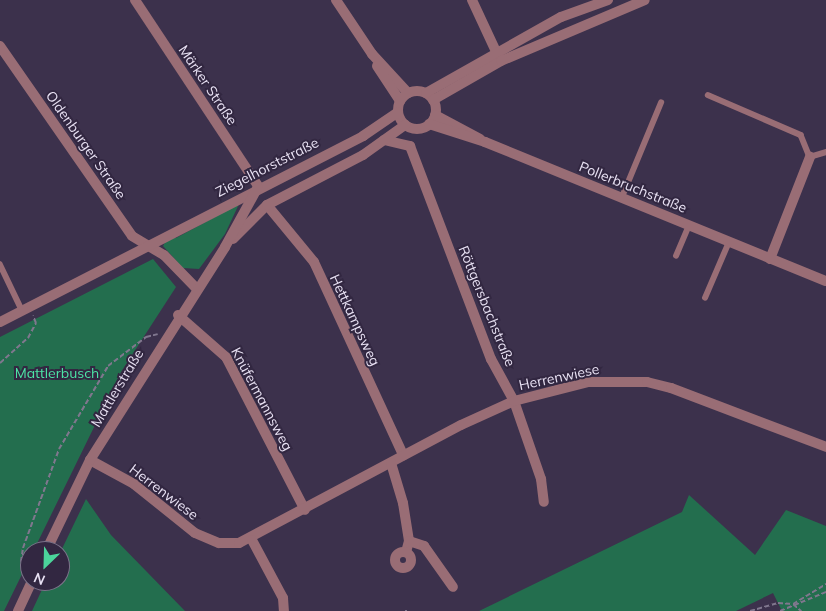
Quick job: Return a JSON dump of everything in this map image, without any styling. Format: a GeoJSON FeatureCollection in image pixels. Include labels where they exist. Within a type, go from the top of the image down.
{"type":"FeatureCollection","features":[{"type":"Feature","properties":{"kind":"street","name":"Märker Straße"},"geometry":{"type":"LineString","coordinates":[[135,0],[258,186]]}},
{"type":"Feature","properties":{"kind":"street"},"geometry":{"type":"LineString","coordinates":[[336,0],[372,54],[400,101]]}},
{"type":"Feature","properties":{"kind":"street"},"geometry":{"type":"LineString","coordinates":[[472,0],[499,56]]}},
{"type":"Feature","properties":{"kind":"street"},"geometry":{"type":"LineString","coordinates":[[372,54],[408,93],[430,97],[561,17],[608,0]]}},
{"type":"Feature","properties":{"kind":"street"},"geometry":{"type":"LineString","coordinates":[[499,56],[646,0]]}},
{"type":"Feature","properties":{"kind":"street","name":"Oldenburger Straße"},"geometry":{"type":"LineString","coordinates":[[0,46],[4,58],[132,236],[147,245]]}},
{"type":"Feature","properties":{"kind":"street"},"geometry":{"type":"LineString","coordinates":[[408,93],[400,101],[398,112],[405,125],[415,129],[429,124],[435,116],[430,97]]}},
{"type":"Feature","properties":{"kind":"street","name":"Ziegelhorststraße"},"geometry":{"type":"LineString","coordinates":[[0,322],[27,311],[258,186],[362,136],[398,112]]}},
{"type":"Feature","properties":{"kind":"street","name":"Pollerbruchstraße"},"geometry":{"type":"LineString","coordinates":[[435,116],[485,142]]}},
{"type":"Feature","properties":{"kind":"street","name":"Pollerbruchstraße"},"geometry":{"type":"LineString","coordinates":[[429,124],[485,142],[826,281]]}},
{"type":"Feature","properties":{"kind":"street","name":"Mattlerstraße"},"geometry":{"type":"LineString","coordinates":[[225,247],[268,205],[384,140],[405,125]]}},
{"type":"Feature","properties":{"kind":"street","name":"Röttgersbachstraße"},"geometry":{"type":"LineString","coordinates":[[384,140],[410,146],[491,359],[514,401],[541,479],[544,502]]}},
{"type":"Feature","properties":{"kind":"street"},"geometry":{"type":"LineString","coordinates":[[770,259],[810,157]]}},
{"type":"Feature","properties":{"kind":"street","name":"Mattlerstraße"},"geometry":{"type":"LineString","coordinates":[[51,541],[90,460],[167,332],[225,247],[258,186]]}},
{"type":"Feature","properties":{"kind":"street","name":"Hettkampsweg"},"geometry":{"type":"LineString","coordinates":[[268,205],[314,262],[403,455]]}},
{"type":"Feature","properties":{"kind":"street"},"geometry":{"type":"LineString","coordinates":[[147,245],[164,255],[196,288]]}},
{"type":"Feature","properties":{"kind":"street","name":"Knüfermannsweg"},"geometry":{"type":"LineString","coordinates":[[178,315],[226,357],[305,510]]}},
{"type":"Feature","properties":{"kind":"street","name":"Herrenwiese"},"geometry":{"type":"LineString","coordinates":[[90,460],[134,484],[195,533],[219,543],[252,540],[403,455],[514,401],[588,382],[647,382],[826,447]]}},
{"type":"Feature","properties":{"kind":"street"},"geometry":{"type":"LineString","coordinates":[[391,463],[409,541],[406,552]]}},
{"type":"Feature","properties":{"kind":"street"},"geometry":{"type":"LineString","coordinates":[[252,540],[283,598],[284,611]]}},
{"type":"Feature","properties":{"kind":"street"},"geometry":{"type":"LineString","coordinates":[[409,541],[424,546],[453,588]]}},
{"type":"Feature","properties":{"kind":"street"},"geometry":{"type":"LineString","coordinates":[[18,611],[27,591]]}},
{"type":"Feature","properties":{"kind":"lane"},"geometry":{"type":"LineString","coordinates":[[708,95],[801,135],[810,157],[826,152]]}},
{"type":"Feature","properties":{"kind":"lane"},"geometry":{"type":"LineString","coordinates":[[622,197],[661,103]]}},
{"type":"Feature","properties":{"kind":"lane"},"geometry":{"type":"LineString","coordinates":[[676,256],[689,225]]}},
{"type":"Feature","properties":{"kind":"lane"},"geometry":{"type":"LineString","coordinates":[[705,298],[729,242]]}},
{"type":"Feature","properties":{"kind":"lane"},"geometry":{"type":"LineString","coordinates":[[0,264],[27,311]]}},
{"type":"Feature","properties":{"kind":"path"},"geometry":{"type":"LineString","coordinates":[[0,363],[28,338],[36,323],[27,311]]}},
{"type":"Feature","properties":{"kind":"path"},"geometry":{"type":"LineString","coordinates":[[26,541],[59,449],[108,366],[146,337],[167,332]]}},
{"type":"Feature","properties":{"kind":"path"},"geometry":{"type":"LineString","coordinates":[[780,611],[826,584]]}},
{"type":"Feature","properties":{"kind":"path"},"geometry":{"type":"LineString","coordinates":[[750,611],[778,603],[793,604],[826,592]]}},
{"type":"Feature","properties":{"kind":"path"},"geometry":{"type":"LineString","coordinates":[[793,604],[801,611]]}},
{"type":"Feature","properties":{"kind":"green space"},"geometry":{"type":"Polygon","coordinates":[[[239,204],[225,234],[199,269],[183,268],[163,246],[169,235],[176,238],[239,204]]]}},
{"type":"Feature","properties":{"kind":"green space","name":"Mattlerbusch"},"geometry":{"type":"Polygon","coordinates":[[[153,259],[176,287],[121,372],[38,541],[20,541],[20,578],[4,611],[0,611],[0,337],[153,259]]]}},
{"type":"Feature","properties":{"kind":"green space"},"geometry":{"type":"Polygon","coordinates":[[[689,495],[755,555],[786,510],[826,526],[826,611],[782,611],[773,593],[736,611],[479,611],[682,512],[689,495]]]}},
{"type":"Feature","properties":{"kind":"green space"},"geometry":{"type":"Polygon","coordinates":[[[86,499],[111,535],[185,611],[32,611],[41,591],[70,591],[70,541],[66,541],[86,499]]]}}]}
